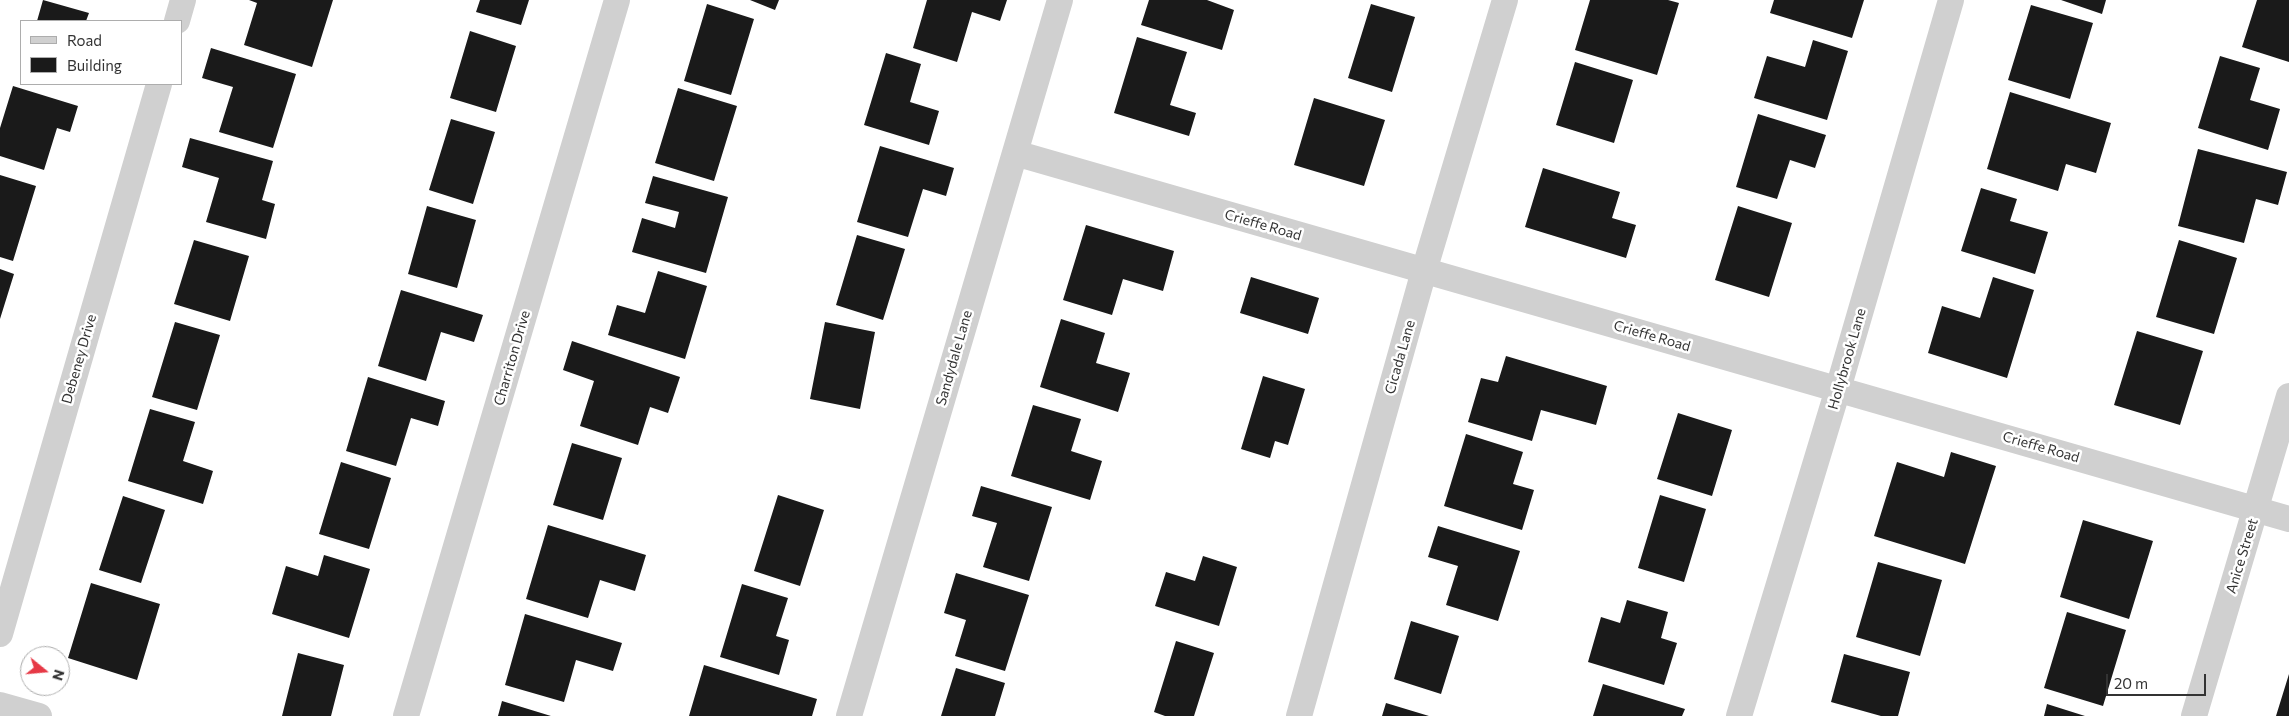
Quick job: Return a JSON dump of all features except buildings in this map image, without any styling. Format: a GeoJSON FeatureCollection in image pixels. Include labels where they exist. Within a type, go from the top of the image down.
{"type":"FeatureCollection","features":[{"type":"Feature","properties":{"kind":"street"},"geometry":{"type":"LineString","coordinates":[[177,20],[183,0]]}},
{"type":"Feature","properties":{"kind":"street","name":"Charriton Drive"},"geometry":{"type":"LineString","coordinates":[[406,716],[617,0]]}},
{"type":"Feature","properties":{"kind":"street","name":"Sandydale Lane"},"geometry":{"type":"LineString","coordinates":[[849,716],[1060,0]]}},
{"type":"Feature","properties":{"kind":"street","name":"Cicada Lane"},"geometry":{"type":"LineString","coordinates":[[1299,716],[1424,271],[1505,0]]}},
{"type":"Feature","properties":{"kind":"street","name":"Hollybrook Lane"},"geometry":{"type":"LineString","coordinates":[[1739,716],[1838,389],[1951,0]]}},
{"type":"Feature","properties":{"kind":"street","name":"Debeney Drive"},"geometry":{"type":"LineString","coordinates":[[0,634],[159,85]]}},
{"type":"Feature","properties":{"kind":"street","name":"Crieffe Road"},"geometry":{"type":"LineString","coordinates":[[1015,153],[2289,519]]}},
{"type":"Feature","properties":{"kind":"street","name":"Anice Street"},"geometry":{"type":"LineString","coordinates":[[2194,716],[2289,396]]}},
{"type":"Feature","properties":{"kind":"street"},"geometry":{"type":"LineString","coordinates":[[0,705],[39,716]]}}]}
